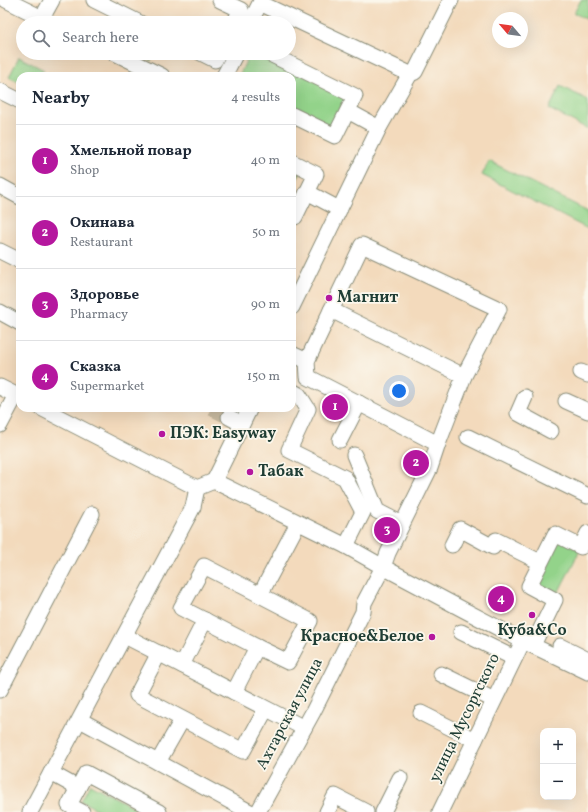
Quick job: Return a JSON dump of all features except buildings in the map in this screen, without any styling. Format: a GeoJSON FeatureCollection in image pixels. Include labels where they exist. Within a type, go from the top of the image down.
{"type":"FeatureCollection","features":[{"type":"Feature","properties":{"kind":"street"},"geometry":{"type":"LineString","coordinates":[[6,0],[37,16]]}},
{"type":"Feature","properties":{"kind":"street"},"geometry":{"type":"LineString","coordinates":[[48,16],[52,0]]}},
{"type":"Feature","properties":{"kind":"street"},"geometry":{"type":"LineString","coordinates":[[94,0],[126,16]]}},
{"type":"Feature","properties":{"kind":"street"},"geometry":{"type":"LineString","coordinates":[[220,0],[241,10],[238,16]]}},
{"type":"Feature","properties":{"kind":"street"},"geometry":{"type":"LineString","coordinates":[[296,287],[339,209],[379,128],[410,74],[415,72],[451,0]]}},
{"type":"Feature","properties":{"kind":"street"},"geometry":{"type":"LineString","coordinates":[[254,16],[260,3],[287,16]]}},
{"type":"Feature","properties":{"kind":"street"},"geometry":{"type":"LineString","coordinates":[[296,20],[410,74]]}},
{"type":"Feature","properties":{"kind":"street"},"geometry":{"type":"LineString","coordinates":[[129,60],[154,72]]}},
{"type":"Feature","properties":{"kind":"street"},"geometry":{"type":"LineString","coordinates":[[226,72],[232,60]]}},
{"type":"Feature","properties":{"kind":"street"},"geometry":{"type":"LineString","coordinates":[[282,60],[356,96],[335,136],[296,117]]}},
{"type":"Feature","properties":{"kind":"street"},"geometry":{"type":"LineString","coordinates":[[0,91],[16,100]]}},
{"type":"Feature","properties":{"kind":"street"},"geometry":{"type":"LineString","coordinates":[[348,111],[379,128]]}},
{"type":"Feature","properties":{"kind":"street"},"geometry":{"type":"LineString","coordinates":[[296,164],[316,174],[296,215]]}},
{"type":"Feature","properties":{"kind":"street"},"geometry":{"type":"LineString","coordinates":[[0,186],[16,195]]}},
{"type":"Feature","properties":{"kind":"street"},"geometry":{"type":"LineString","coordinates":[[307,192],[339,209]]}},
{"type":"Feature","properties":{"kind":"street","name":"Ахтарская улица"},"geometry":{"type":"LineString","coordinates":[[258,812],[313,712],[364,612],[364,603],[383,568],[388,553],[430,468],[464,376],[499,309],[362,245],[332,310]]}},
{"type":"Feature","properties":{"kind":"street"},"geometry":{"type":"LineString","coordinates":[[0,251],[16,259]]}},
{"type":"Feature","properties":{"kind":"street"},"geometry":{"type":"LineString","coordinates":[[438,444],[308,377],[307,361],[332,310],[464,376]]}},
{"type":"Feature","properties":{"kind":"street"},"geometry":{"type":"LineString","coordinates":[[0,312],[16,321]]}},
{"type":"Feature","properties":{"kind":"street"},"geometry":{"type":"LineString","coordinates":[[296,356],[307,361]]}},
{"type":"Feature","properties":{"kind":"street"},"geometry":{"type":"LineString","coordinates":[[0,387],[16,395]]}},
{"type":"Feature","properties":{"kind":"street"},"geometry":{"type":"LineString","coordinates":[[296,393],[299,395],[308,409],[289,450],[345,478],[363,512],[346,546]]}},
{"type":"Feature","properties":{"kind":"street"},"geometry":{"type":"LineString","coordinates":[[525,397],[518,413],[551,431]]}},
{"type":"Feature","properties":{"kind":"street"},"geometry":{"type":"LineString","coordinates":[[0,425],[16,399]]}},
{"type":"Feature","properties":{"kind":"street"},"geometry":{"type":"LineString","coordinates":[[566,401],[588,412]]}},
{"type":"Feature","properties":{"kind":"street"},"geometry":{"type":"LineString","coordinates":[[340,440],[359,403]]}},
{"type":"Feature","properties":{"kind":"street"},"geometry":{"type":"LineString","coordinates":[[53,412],[197,488]]}},
{"type":"Feature","properties":{"kind":"street"},"geometry":{"type":"LineString","coordinates":[[197,488],[214,481],[235,420],[245,412]]}},
{"type":"Feature","properties":{"kind":"street"},"geometry":{"type":"LineString","coordinates":[[468,437],[588,496]]}},
{"type":"Feature","properties":{"kind":"street"},"geometry":{"type":"LineString","coordinates":[[354,455],[377,511],[402,524]]}},
{"type":"Feature","properties":{"kind":"street"},"geometry":{"type":"LineString","coordinates":[[214,481],[346,546],[383,568],[528,643],[588,672]]}},
{"type":"Feature","properties":{"kind":"street"},"geometry":{"type":"LineString","coordinates":[[30,812],[193,507],[197,488]]}},
{"type":"Feature","properties":{"kind":"street"},"geometry":{"type":"LineString","coordinates":[[0,690],[92,514]]}},
{"type":"Feature","properties":{"kind":"street"},"geometry":{"type":"LineString","coordinates":[[260,595],[298,523]]}},
{"type":"Feature","properties":{"kind":"street"},"geometry":{"type":"LineString","coordinates":[[452,545],[460,529],[540,562],[555,534],[581,547],[588,533]]}},
{"type":"Feature","properties":{"kind":"street","name":"улица Мусоргского"},"geometry":{"type":"LineString","coordinates":[[440,812],[514,658],[528,643],[555,600],[529,586],[540,562]]}},
{"type":"Feature","properties":{"kind":"street"},"geometry":{"type":"LineString","coordinates":[[204,566],[310,621],[288,662],[205,620],[181,608],[204,566]]}},
{"type":"Feature","properties":{"kind":"street"},"geometry":{"type":"LineString","coordinates":[[182,665],[205,620]]}},
{"type":"Feature","properties":{"kind":"street"},"geometry":{"type":"LineString","coordinates":[[461,632],[514,658]]}},
{"type":"Feature","properties":{"kind":"street"},"geometry":{"type":"LineString","coordinates":[[125,636],[304,728]]}},
{"type":"Feature","properties":{"kind":"street"},"geometry":{"type":"LineString","coordinates":[[560,646],[588,660]]}},
{"type":"Feature","properties":{"kind":"street"},"geometry":{"type":"LineString","coordinates":[[234,692],[257,647]]}},
{"type":"Feature","properties":{"kind":"street"},"geometry":{"type":"LineString","coordinates":[[159,654],[137,695],[182,720],[243,751],[266,709]]}},
{"type":"Feature","properties":{"kind":"street"},"geometry":{"type":"LineString","coordinates":[[441,674],[494,700]]}},
{"type":"Feature","properties":{"kind":"street"},"geometry":{"type":"LineString","coordinates":[[421,713],[475,740]]}},
{"type":"Feature","properties":{"kind":"street"},"geometry":{"type":"LineString","coordinates":[[80,720],[250,812]]}},
{"type":"Feature","properties":{"kind":"street"},"geometry":{"type":"LineString","coordinates":[[158,762],[182,720]]}},
{"type":"Feature","properties":{"kind":"street"},"geometry":{"type":"LineString","coordinates":[[51,773],[78,788]]}},
{"type":"Feature","properties":{"kind":"street"},"geometry":{"type":"LineString","coordinates":[[82,812],[69,805],[86,773],[159,812]]}},
{"type":"Feature","properties":{"kind":"street"},"geometry":{"type":"LineString","coordinates":[[383,812],[400,778]]}},
{"type":"Feature","properties":{"kind":"street"},"geometry":{"type":"LineString","coordinates":[[327,812],[335,796],[366,812]]}},
{"type":"Feature","properties":{"kind":"green space"},"geometry":{"type":"Polygon","coordinates":[[[581,0],[588,0],[588,20],[574,13],[581,0]]]}},
{"type":"Feature","properties":{"kind":"green space"},"geometry":{"type":"Polygon","coordinates":[[[18,60],[25,60],[44,70],[43,72],[16,72],[16,81],[9,77],[18,60]]]}},
{"type":"Feature","properties":{"kind":"green space"},"geometry":{"type":"Polygon","coordinates":[[[247,60],[272,60],[346,96],[331,129],[296,112],[296,72],[241,72],[247,60]]]}},
{"type":"Feature","properties":{"kind":"green space"},"geometry":{"type":"Polygon","coordinates":[[[560,86],[588,100],[588,129],[549,109],[560,86]]]}},
{"type":"Feature","properties":{"kind":"green space"},"geometry":{"type":"Polygon","coordinates":[[[489,161],[588,211],[588,229],[482,175],[489,161]]]}},
{"type":"Feature","properties":{"kind":"green space"},"geometry":{"type":"Polygon","coordinates":[[[296,171],[300,173],[296,181],[296,171]]]}},
{"type":"Feature","properties":{"kind":"green space"},"geometry":{"type":"Polygon","coordinates":[[[556,538],[580,550],[556,597],[533,585],[556,538]]]}},
{"type":"Feature","properties":{"kind":"green space"},"geometry":{"type":"Polygon","coordinates":[[[90,784],[142,812],[102,812],[81,801],[90,784]]]}},
{"type":"Feature","properties":{"kind":"tunnel"},"geometry":{"type":"LineString","coordinates":[[219,412],[229,417]]}},
{"type":"Feature","properties":{"kind":"place","name":"Магнит"},"geometry":{"type":"Point","coordinates":[329,298]}},
{"type":"Feature","properties":{"kind":"place","name":"Хмельной повар"},"geometry":{"type":"Point","coordinates":[335,407]}},
{"type":"Feature","properties":{"kind":"place","name":"ПЭК: Easyway"},"geometry":{"type":"Point","coordinates":[162,434]}},
{"type":"Feature","properties":{"kind":"place","name":"Окинава"},"geometry":{"type":"Point","coordinates":[416,463]}},
{"type":"Feature","properties":{"kind":"place","name":"Табак"},"geometry":{"type":"Point","coordinates":[250,472]}},
{"type":"Feature","properties":{"kind":"place","name":"Здоровье"},"geometry":{"type":"Point","coordinates":[387,530]}},
{"type":"Feature","properties":{"kind":"place","name":"Сказка"},"geometry":{"type":"Point","coordinates":[501,599]}},
{"type":"Feature","properties":{"kind":"place","name":"Куба&Co"},"geometry":{"type":"Point","coordinates":[532,615]}},
{"type":"Feature","properties":{"kind":"place","name":"Красное&Белое"},"geometry":{"type":"Point","coordinates":[432,637]}}]}
